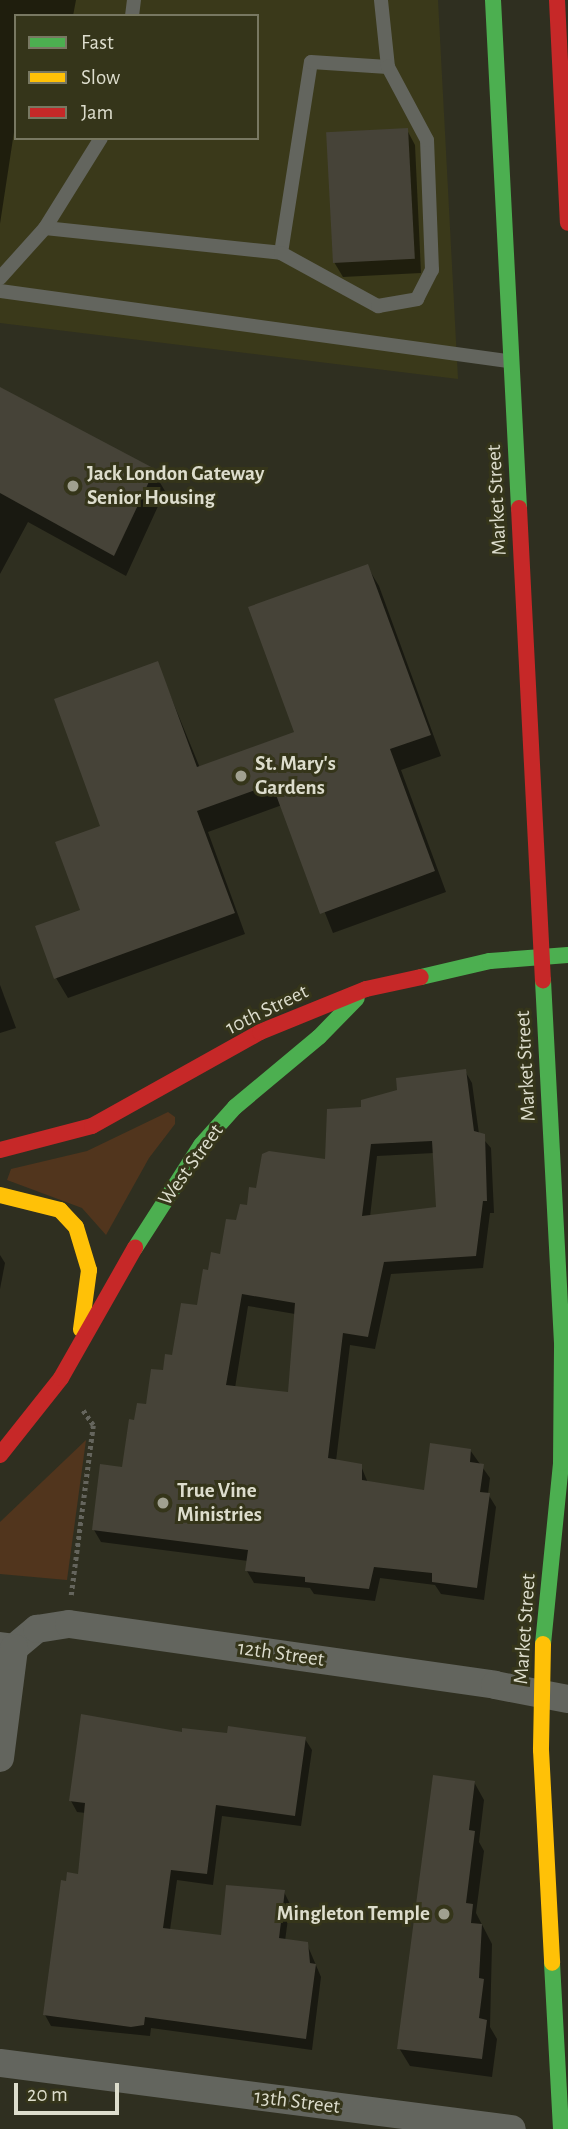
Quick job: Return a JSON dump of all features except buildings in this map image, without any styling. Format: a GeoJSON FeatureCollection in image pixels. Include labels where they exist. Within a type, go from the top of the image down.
{"type":"FeatureCollection","features":[{"type":"Feature","properties":{"kind":"main road","name":"Market Street"},"geometry":{"type":"LineString","coordinates":[[493,0],[564,1405],[555,1697],[561,2129]]}},
{"type":"Feature","properties":{"kind":"main road"},"geometry":{"type":"LineString","coordinates":[[556,0],[568,223]]}},
{"type":"Feature","properties":{"kind":"main road","name":"10th Street"},"geometry":{"type":"LineString","coordinates":[[0,1150],[92,1126],[260,1032],[366,989],[491,961],[568,955]]}},
{"type":"Feature","properties":{"kind":"main road","name":"West Street"},"geometry":{"type":"LineString","coordinates":[[0,1455],[61,1378],[201,1145],[235,1107],[319,1037],[366,989]]}},
{"type":"Feature","properties":{"kind":"main road"},"geometry":{"type":"LineString","coordinates":[[0,1195],[60,1210],[76,1227],[89,1270],[79,1346]]}},
{"type":"Feature","properties":{"kind":"street","name":"12th Street"},"geometry":{"type":"LineString","coordinates":[[7,1647],[37,1629],[69,1624],[555,1697]]}},
{"type":"Feature","properties":{"kind":"street"},"geometry":{"type":"LineString","coordinates":[[0,1758],[7,1647]]}},
{"type":"Feature","properties":{"kind":"street","name":"13th Street"},"geometry":{"type":"LineString","coordinates":[[0,2063],[512,2129]]}},
{"type":"Feature","properties":{"kind":"lane"},"geometry":{"type":"LineString","coordinates":[[45,228],[281,253],[378,306],[417,299],[432,271],[427,140],[388,66],[381,0]]}},
{"type":"Feature","properties":{"kind":"lane"},"geometry":{"type":"LineString","coordinates":[[281,253],[311,62],[388,66]]}},
{"type":"Feature","properties":{"kind":"lane"},"geometry":{"type":"LineString","coordinates":[[0,278],[45,228],[100,140]]}},
{"type":"Feature","properties":{"kind":"lane"},"geometry":{"type":"LineString","coordinates":[[0,291],[511,361]]}},
{"type":"Feature","properties":{"kind":"path"},"geometry":{"type":"LineString","coordinates":[[61,1378],[93,1425],[69,1624]]}},
{"type":"Feature","properties":{"kind":"shaded area"},"geometry":{"type":"Polygon","coordinates":[[[0,0],[438,0],[458,379],[0,323],[0,0]]]}},
{"type":"Feature","properties":{"kind":"shaded area"},"geometry":{"type":"Polygon","coordinates":[[[168,1112],[175,1117],[175,1124],[149,1158],[106,1235],[82,1208],[7,1180],[11,1169],[87,1151],[168,1112]]]}},
{"type":"Feature","properties":{"kind":"shaded area"},"geometry":{"type":"Polygon","coordinates":[[[86,1440],[67,1580],[0,1574],[0,1522],[86,1440]]]}},
{"type":"Feature","properties":{"kind":"traffic: fast"},"geometry":{"type":"LineString","coordinates":[[493,0],[519,508]]}},
{"type":"Feature","properties":{"kind":"traffic: fast"},"geometry":{"type":"LineString","coordinates":[[421,977],[490,961],[568,955]]}},
{"type":"Feature","properties":{"kind":"traffic: fast"},"geometry":{"type":"LineString","coordinates":[[543,980],[562,1343],[561,1463],[543,1644]]}},
{"type":"Feature","properties":{"kind":"traffic: fast"},"geometry":{"type":"LineString","coordinates":[[135,1248],[201,1145],[235,1107],[319,1037],[357,998]]}},
{"type":"Feature","properties":{"kind":"traffic: fast"},"geometry":{"type":"LineString","coordinates":[[552,1963],[561,2129]]}},
{"type":"Feature","properties":{"kind":"traffic: slow"},"geometry":{"type":"LineString","coordinates":[[0,1195],[60,1210],[76,1227],[89,1270],[81,1329]]}},
{"type":"Feature","properties":{"kind":"traffic: slow"},"geometry":{"type":"LineString","coordinates":[[543,1644],[541,1750],[552,1963]]}},
{"type":"Feature","properties":{"kind":"traffic: jam"},"geometry":{"type":"LineString","coordinates":[[557,0],[568,223]]}},
{"type":"Feature","properties":{"kind":"traffic: jam"},"geometry":{"type":"LineString","coordinates":[[519,508],[543,980]]}},
{"type":"Feature","properties":{"kind":"traffic: jam"},"geometry":{"type":"LineString","coordinates":[[0,1150],[92,1126],[260,1032],[366,989],[421,977]]}},
{"type":"Feature","properties":{"kind":"traffic: jam"},"geometry":{"type":"LineString","coordinates":[[0,1455],[61,1378],[135,1248]]}},
{"type":"Feature","properties":{"kind":"place","name":"Jack London Gateway Senior Housing"},"geometry":{"type":"Point","coordinates":[73,486]}},
{"type":"Feature","properties":{"kind":"place","name":"St. Mary's Gardens"},"geometry":{"type":"Point","coordinates":[241,776]}},
{"type":"Feature","properties":{"kind":"place","name":"True Vine Ministries"},"geometry":{"type":"Point","coordinates":[163,1503]}},
{"type":"Feature","properties":{"kind":"place","name":"Mingleton Temple"},"geometry":{"type":"Point","coordinates":[444,1914]}}]}
